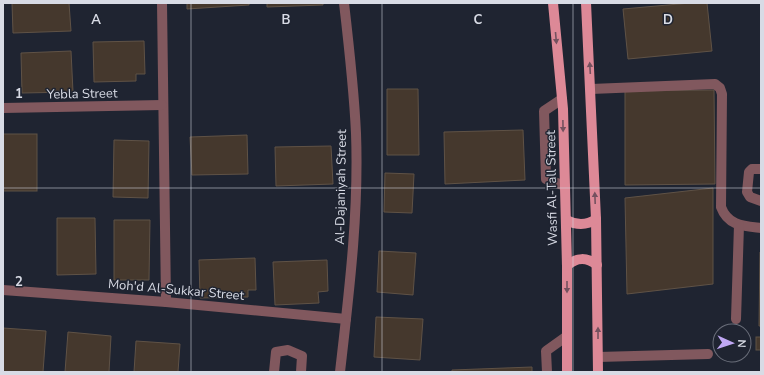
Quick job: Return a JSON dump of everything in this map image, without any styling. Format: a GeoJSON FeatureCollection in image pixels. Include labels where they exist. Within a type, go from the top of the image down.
{"type":"FeatureCollection","features":[{"type":"Feature","properties":{"kind":"main road","name":"Wasfi Al-Tall Street"},"geometry":{"type":"LineString","coordinates":[[553,3],[562,99],[567,266],[567,372]]}},
{"type":"Feature","properties":{"kind":"main road"},"geometry":{"type":"LineString","coordinates":[[586,3],[596,220],[598,372]]}},
{"type":"Feature","properties":{"kind":"main road"},"geometry":{"type":"LineString","coordinates":[[566,220],[581,224],[596,220]]}},
{"type":"Feature","properties":{"kind":"main road"},"geometry":{"type":"LineString","coordinates":[[567,266],[571,262],[582,258],[592,261],[596,265]]}},
{"type":"Feature","properties":{"kind":"street"},"geometry":{"type":"LineString","coordinates":[[162,3],[162,105],[166,302]]}},
{"type":"Feature","properties":{"kind":"street","name":"Al-Dajaniyah Street"},"geometry":{"type":"LineString","coordinates":[[340,372],[353,250],[356,190],[356,140],[344,3]]}},
{"type":"Feature","properties":{"kind":"street"},"geometry":{"type":"LineString","coordinates":[[591,89],[715,84],[720,88],[722,94],[721,207],[724,215],[739,225],[761,228]]}},
{"type":"Feature","properties":{"kind":"street"},"geometry":{"type":"LineString","coordinates":[[562,99],[544,111],[546,179],[565,186]]}},
{"type":"Feature","properties":{"kind":"street","name":"Yebla Street"},"geometry":{"type":"LineString","coordinates":[[3,108],[162,105]]}},
{"type":"Feature","properties":{"kind":"street"},"geometry":{"type":"LineString","coordinates":[[761,169],[752,169],[749,172],[747,192],[750,197],[761,201]]}},
{"type":"Feature","properties":{"kind":"street"},"geometry":{"type":"LineString","coordinates":[[736,319],[739,225]]}},
{"type":"Feature","properties":{"kind":"street","name":"Moh'd Al-Sukkar Street"},"geometry":{"type":"LineString","coordinates":[[3,290],[166,302],[346,319]]}},
{"type":"Feature","properties":{"kind":"street"},"geometry":{"type":"LineString","coordinates":[[547,372],[546,351],[567,336]]}},
{"type":"Feature","properties":{"kind":"street"},"geometry":{"type":"LineString","coordinates":[[274,372],[276,352],[288,350],[302,356],[301,372]]}},
{"type":"Feature","properties":{"kind":"street"},"geometry":{"type":"LineString","coordinates":[[598,357],[708,354]]}},
{"type":"Feature","properties":{"kind":"building"},"geometry":{"type":"Polygon","coordinates":[[[12,3],[69,3],[71,31],[13,33],[12,3]]]}},
{"type":"Feature","properties":{"kind":"building"},"geometry":{"type":"Polygon","coordinates":[[[187,3],[249,3],[249,5],[187,9],[187,3]]]}},
{"type":"Feature","properties":{"kind":"building"},"geometry":{"type":"Polygon","coordinates":[[[267,3],[323,3],[323,5],[267,7],[267,3]]]}},
{"type":"Feature","properties":{"kind":"building"},"geometry":{"type":"Polygon","coordinates":[[[690,3],[707,3],[712,51],[628,59],[623,9],[690,3]]]}},
{"type":"Feature","properties":{"kind":"building"},"geometry":{"type":"Polygon","coordinates":[[[144,41],[145,74],[136,74],[136,81],[94,82],[93,42],[144,41]]]}},
{"type":"Feature","properties":{"kind":"building"},"geometry":{"type":"Polygon","coordinates":[[[71,51],[73,92],[22,93],[21,53],[71,51]]]}},
{"type":"Feature","properties":{"kind":"building"},"geometry":{"type":"Polygon","coordinates":[[[387,89],[418,89],[419,155],[387,155],[387,89]]]}},
{"type":"Feature","properties":{"kind":"building"},"geometry":{"type":"Polygon","coordinates":[[[714,90],[715,184],[625,185],[625,91],[714,90]]]}},
{"type":"Feature","properties":{"kind":"building"},"geometry":{"type":"Polygon","coordinates":[[[523,130],[525,180],[445,184],[444,132],[523,130]]]}},
{"type":"Feature","properties":{"kind":"building"},"geometry":{"type":"Polygon","coordinates":[[[3,134],[37,134],[37,191],[3,191],[3,134]]]}},
{"type":"Feature","properties":{"kind":"building"},"geometry":{"type":"Polygon","coordinates":[[[247,135],[248,174],[192,175],[190,137],[247,135]]]}},
{"type":"Feature","properties":{"kind":"building"},"geometry":{"type":"Polygon","coordinates":[[[114,140],[149,141],[148,198],[113,197],[114,140]]]}},
{"type":"Feature","properties":{"kind":"building"},"geometry":{"type":"Polygon","coordinates":[[[331,146],[333,184],[276,186],[275,147],[331,146]]]}},
{"type":"Feature","properties":{"kind":"building"},"geometry":{"type":"Polygon","coordinates":[[[385,173],[414,174],[412,213],[384,212],[385,173]]]}},
{"type":"Feature","properties":{"kind":"building"},"geometry":{"type":"Polygon","coordinates":[[[713,188],[713,284],[627,294],[625,198],[713,188]]]}},
{"type":"Feature","properties":{"kind":"building"},"geometry":{"type":"Polygon","coordinates":[[[57,218],[95,218],[96,274],[57,275],[57,218]]]}},
{"type":"Feature","properties":{"kind":"building"},"geometry":{"type":"Polygon","coordinates":[[[114,220],[150,220],[149,280],[114,280],[114,220]]]}},
{"type":"Feature","properties":{"kind":"building"},"geometry":{"type":"Polygon","coordinates":[[[379,251],[416,253],[413,295],[377,292],[379,251]]]}},
{"type":"Feature","properties":{"kind":"building"},"geometry":{"type":"Polygon","coordinates":[[[760,252],[761,326],[759,326],[760,252]]]}},
{"type":"Feature","properties":{"kind":"building"},"geometry":{"type":"Polygon","coordinates":[[[255,258],[256,290],[248,290],[248,297],[200,298],[199,260],[255,258]]]}},
{"type":"Feature","properties":{"kind":"building"},"geometry":{"type":"Polygon","coordinates":[[[327,260],[328,291],[318,292],[319,303],[275,305],[273,262],[327,260]]]}},
{"type":"Feature","properties":{"kind":"building"},"geometry":{"type":"Polygon","coordinates":[[[376,317],[423,319],[420,360],[374,357],[376,317]]]}},
{"type":"Feature","properties":{"kind":"building"},"geometry":{"type":"Polygon","coordinates":[[[3,328],[46,331],[43,372],[3,372],[3,328]]]}},
{"type":"Feature","properties":{"kind":"building"},"geometry":{"type":"Polygon","coordinates":[[[68,332],[111,336],[109,372],[65,372],[68,332]]]}},
{"type":"Feature","properties":{"kind":"building"},"geometry":{"type":"Polygon","coordinates":[[[756,337],[761,337],[761,350],[756,350],[756,337]]]}},
{"type":"Feature","properties":{"kind":"building"},"geometry":{"type":"Polygon","coordinates":[[[136,341],[180,344],[178,372],[134,372],[136,341]]]}},
{"type":"Feature","properties":{"kind":"building"},"geometry":{"type":"Polygon","coordinates":[[[532,367],[532,372],[452,372],[452,370],[532,367]]]}}]}
